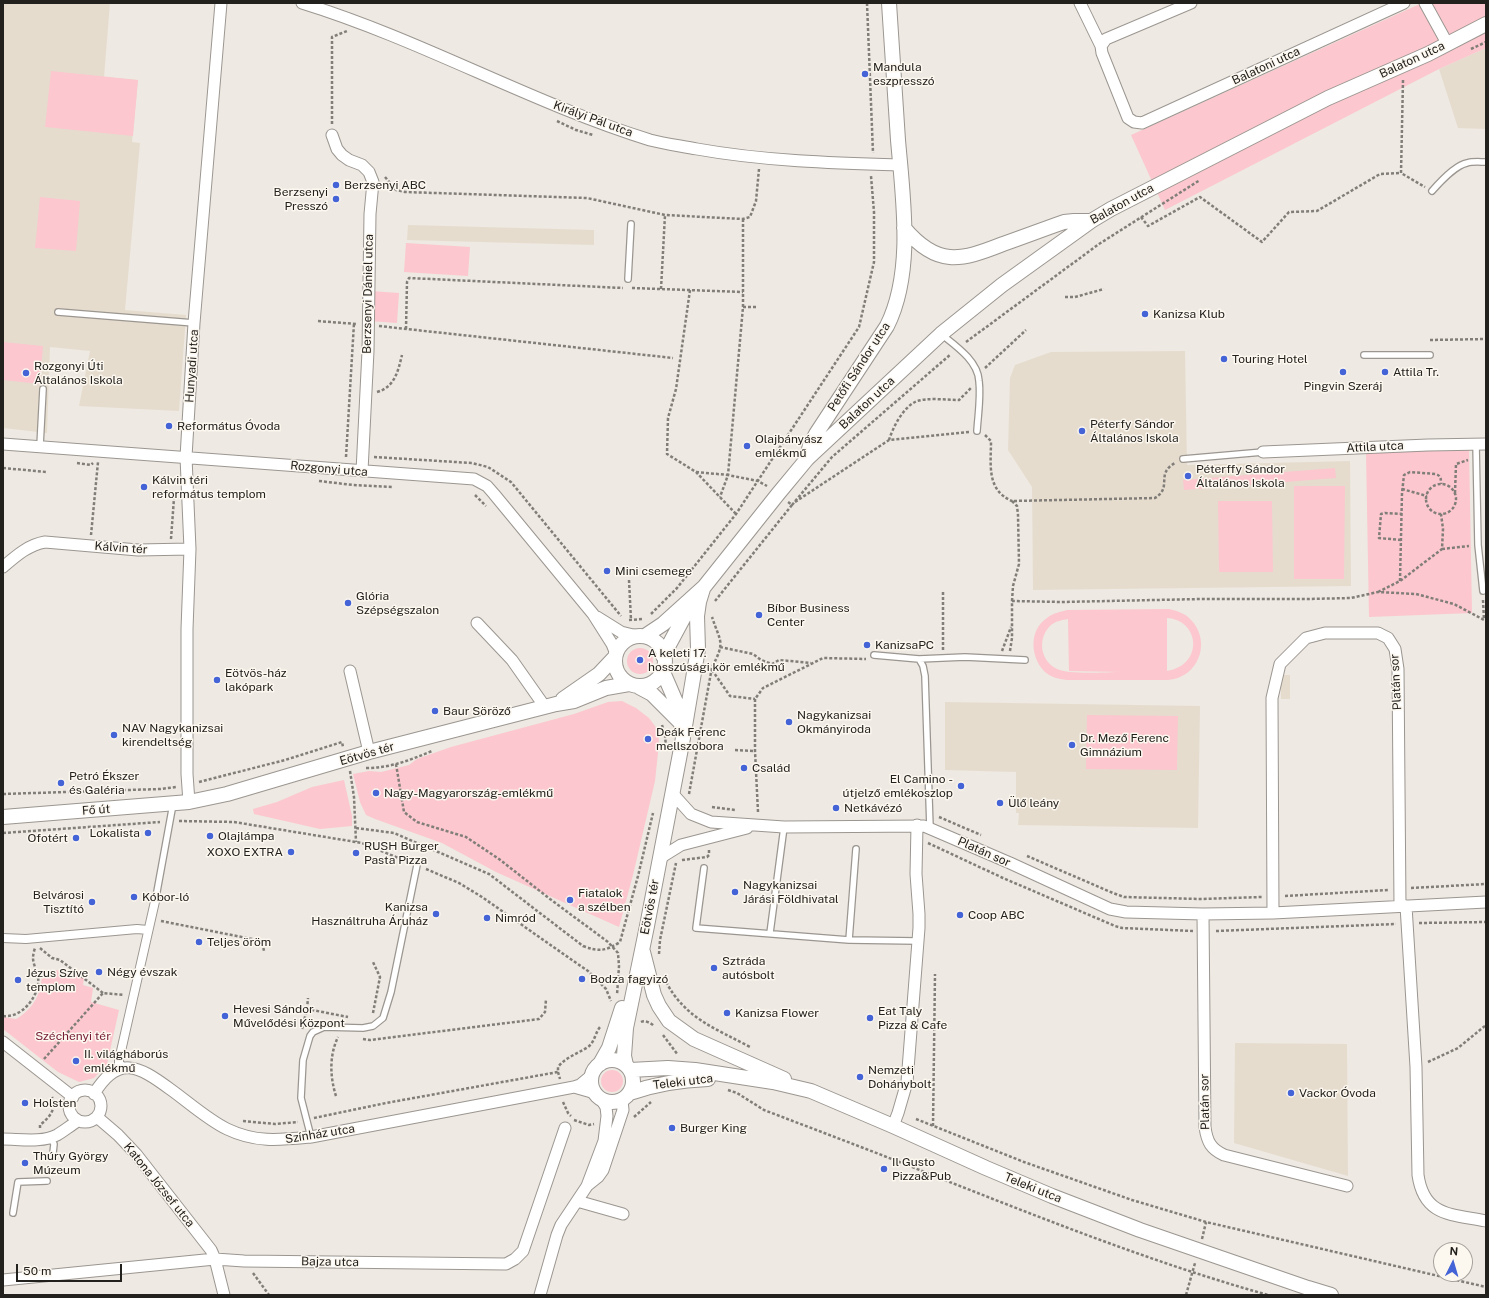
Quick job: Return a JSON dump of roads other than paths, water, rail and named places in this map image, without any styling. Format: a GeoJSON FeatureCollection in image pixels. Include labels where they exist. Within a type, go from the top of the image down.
{"type":"FeatureCollection","features":[{"type":"Feature","properties":{"kind":"street","name":"Hunyadi utca"},"geometry":{"type":"LineString","coordinates":[[189,802],[187,774],[187,629],[190,549],[186,457],[194,323],[221,3]]}},
{"type":"Feature","properties":{"kind":"street","name":"Királyi Pál utca"},"geometry":{"type":"LineString","coordinates":[[302,3],[361,22],[576,114],[652,140],[710,151],[760,158],[819,163],[900,166]]}},
{"type":"Feature","properties":{"kind":"street","name":"Petőfi Sándor utca"},"geometry":{"type":"LineString","coordinates":[[663,656],[668,644],[701,590],[807,459],[810,445],[816,434],[892,316],[896,304],[902,272],[904,228],[889,3]]}},
{"type":"Feature","properties":{"kind":"street"},"geometry":{"type":"LineString","coordinates":[[1080,3],[1101,46],[1106,39],[1191,3]]}},
{"type":"Feature","properties":{"kind":"street","name":"Balatoni utca"},"geometry":{"type":"LineString","coordinates":[[1101,46],[1102,53],[1128,118],[1134,122],[1142,123],[1404,3]]}},
{"type":"Feature","properties":{"kind":"street"},"geometry":{"type":"LineString","coordinates":[[1425,3],[1447,43]]}},
{"type":"Feature","properties":{"kind":"street","name":"Balaton utca"},"geometry":{"type":"LineString","coordinates":[[807,459],[941,334],[1002,285],[1091,221],[1116,206],[1328,98],[1428,54],[1486,24]]}},
{"type":"Feature","properties":{"kind":"street","name":"Berzsenyi Dániel utca"},"geometry":{"type":"LineString","coordinates":[[332,135],[337,149],[342,155],[348,160],[362,165],[369,172],[372,182],[370,214],[368,351],[362,471]]}},
{"type":"Feature","properties":{"kind":"street"},"geometry":{"type":"LineString","coordinates":[[904,228],[922,247],[942,256],[960,258],[976,254],[1064,222],[1091,221]]}},
{"type":"Feature","properties":{"kind":"street","name":"Rozgonyi utca"},"geometry":{"type":"LineString","coordinates":[[3,444],[466,478],[480,482],[494,494],[593,614],[612,644],[616,656]]}},
{"type":"Feature","properties":{"kind":"street","name":"Attila utca"},"geometry":{"type":"LineString","coordinates":[[1263,452],[1481,444]]}},
{"type":"Feature","properties":{"kind":"street","name":"Kálvin tér"},"geometry":{"type":"LineString","coordinates":[[3,567],[26,549],[38,544],[52,542],[138,550],[190,549]]}},
{"type":"Feature","properties":{"kind":"street","name":"Petőfi Sándor utca"},"geometry":{"type":"LineString","coordinates":[[641,636],[663,624],[701,590]]}},
{"type":"Feature","properties":{"kind":"street"},"geometry":{"type":"LineString","coordinates":[[683,738],[698,649],[698,609],[701,590]]}},
{"type":"Feature","properties":{"kind":"street","name":"Rozgonyi utca"},"geometry":{"type":"LineString","coordinates":[[593,614],[620,632],[641,636]]}},
{"type":"Feature","properties":{"kind":"street"},"geometry":{"type":"LineString","coordinates":[[477,623],[512,660],[550,705]]}},
{"type":"Feature","properties":{"kind":"street","name":"Platán sor"},"geometry":{"type":"LineString","coordinates":[[1273,913],[1272,698],[1280,664],[1306,638],[1325,633],[1378,633],[1388,638],[1395,649],[1398,669],[1400,889],[1403,906],[1416,1067],[1419,1187],[1430,1205],[1438,1211],[1486,1221]]}},
{"type":"Feature","properties":{"kind":"street"},"geometry":{"type":"LineString","coordinates":[[633,685],[649,684],[663,672],[663,656],[656,643],[641,636],[624,642],[616,656],[618,671],[625,681],[633,685],[652,694],[680,723]]}},
{"type":"Feature","properties":{"kind":"street","name":"Eötvös tér"},"geometry":{"type":"LineString","coordinates":[[550,705],[599,674],[616,656]]}},
{"type":"Feature","properties":{"kind":"street"},"geometry":{"type":"LineString","coordinates":[[350,671],[369,752]]}},
{"type":"Feature","properties":{"kind":"street","name":"Eötvös tér"},"geometry":{"type":"LineString","coordinates":[[600,1064],[621,1028],[642,949],[683,738],[679,709],[663,672]]}},
{"type":"Feature","properties":{"kind":"street","name":"Eötvös tér"},"geometry":{"type":"LineString","coordinates":[[189,802],[227,794],[369,752],[550,705],[574,701],[606,688],[633,685]]}},
{"type":"Feature","properties":{"kind":"street","name":"Platán sor"},"geometry":{"type":"LineString","coordinates":[[672,793],[691,814],[710,822],[784,827],[918,826],[930,828],[1110,909],[1126,912],[1203,914],[1273,913],[1486,902]]}},
{"type":"Feature","properties":{"kind":"street","name":"Fő út"},"geometry":{"type":"LineString","coordinates":[[3,817],[189,802]]}},
{"type":"Feature","properties":{"kind":"street","name":"Platán sor"},"geometry":{"type":"LineString","coordinates":[[660,858],[670,850],[681,845],[757,826]]}},
{"type":"Feature","properties":{"kind":"street"},"geometry":{"type":"LineString","coordinates":[[892,1126],[898,1113],[907,1082],[919,914],[916,874],[918,826]]}},
{"type":"Feature","properties":{"kind":"street"},"geometry":{"type":"LineString","coordinates":[[125,1068],[119,1064],[119,1060],[156,897]]}},
{"type":"Feature","properties":{"kind":"street","name":"Platán sor"},"geometry":{"type":"LineString","coordinates":[[1203,914],[1206,1138],[1215,1151],[1224,1155],[1347,1186]]}},
{"type":"Feature","properties":{"kind":"street"},"geometry":{"type":"LineString","coordinates":[[3,938],[26,939],[138,929],[148,930]]}},
{"type":"Feature","properties":{"kind":"street"},"geometry":{"type":"LineString","coordinates":[[642,949],[654,995],[661,1010],[669,1021],[694,1039],[811,1091]]}},
{"type":"Feature","properties":{"kind":"street","name":"Eötvös tér"},"geometry":{"type":"LineString","coordinates":[[621,1028],[624,1056],[628,1067]]}},
{"type":"Feature","properties":{"kind":"street"},"geometry":{"type":"LineString","coordinates":[[3,1042],[73,1097]]}},
{"type":"Feature","properties":{"kind":"street"},"geometry":{"type":"LineString","coordinates":[[540,1295],[561,1225],[587,1186],[604,1141],[607,1122],[606,1107],[598,1096],[591,1081],[592,1075],[595,1069],[606,1060],[620,1061],[628,1067],[634,1081],[626,1096],[623,1110],[603,1170],[598,1177],[587,1186]]}},
{"type":"Feature","properties":{"kind":"street","name":"Teleki utca"},"geometry":{"type":"LineString","coordinates":[[628,1067],[686,1069],[773,1082],[811,1091],[986,1168],[1132,1227],[1331,1295]]}},
{"type":"Feature","properties":{"kind":"street"},"geometry":{"type":"LineString","coordinates":[[94,1094],[106,1078],[111,1074],[125,1068]]}},
{"type":"Feature","properties":{"kind":"street","name":"Színház utca"},"geometry":{"type":"LineString","coordinates":[[125,1068],[142,1070],[218,1124],[246,1137],[259,1140],[278,1140],[311,1136],[574,1087],[580,1085],[592,1075]]}},
{"type":"Feature","properties":{"kind":"street","name":"Teleki utca"},"geometry":{"type":"LineString","coordinates":[[626,1096],[647,1087],[686,1080],[738,1077]]}},
{"type":"Feature","properties":{"kind":"street","name":"Színház utca"},"geometry":{"type":"LineString","coordinates":[[574,1087],[598,1096]]}},
{"type":"Feature","properties":{"kind":"street"},"geometry":{"type":"LineString","coordinates":[[85,1091],[94,1094],[100,1102],[100,1113],[97,1117],[88,1122],[78,1121],[72,1116],[69,1108],[70,1101],[76,1094],[85,1091]]}},
{"type":"Feature","properties":{"kind":"street"},"geometry":{"type":"LineString","coordinates":[[598,1096],[608,1102],[626,1096]]}},
{"type":"Feature","properties":{"kind":"street","name":"Katona József utca"},"geometry":{"type":"LineString","coordinates":[[97,1117],[118,1135],[136,1154],[211,1250],[215,1259],[224,1295]]}},
{"type":"Feature","properties":{"kind":"street"},"geometry":{"type":"LineString","coordinates":[[3,1139],[46,1138],[57,1135],[78,1121]]}},
{"type":"Feature","properties":{"kind":"street","name":"Bajza utca"},"geometry":{"type":"LineString","coordinates":[[3,1280],[215,1259],[244,1261],[506,1264],[523,1252],[565,1128]]}},
{"type":"Feature","properties":{"kind":"street"},"geometry":{"type":"LineString","coordinates":[[577,1201],[624,1214]]}},
{"type":"Feature","properties":{"kind":"lane"},"geometry":{"type":"LineString","coordinates":[[1432,191],[1439,183],[1466,162],[1486,162]]}},
{"type":"Feature","properties":{"kind":"lane"},"geometry":{"type":"LineString","coordinates":[[628,279],[631,224]]}},
{"type":"Feature","properties":{"kind":"lane"},"geometry":{"type":"LineString","coordinates":[[58,312],[194,323]]}},
{"type":"Feature","properties":{"kind":"lane"},"geometry":{"type":"LineString","coordinates":[[941,334],[959,348],[975,367],[979,380],[978,431]]}},
{"type":"Feature","properties":{"kind":"lane"},"geometry":{"type":"LineString","coordinates":[[1364,355],[1430,356]]}},
{"type":"Feature","properties":{"kind":"lane"},"geometry":{"type":"LineString","coordinates":[[40,446],[44,389]]}},
{"type":"Feature","properties":{"kind":"lane"},"geometry":{"type":"LineString","coordinates":[[1481,444],[1476,457],[1478,545],[1483,591]]}},
{"type":"Feature","properties":{"kind":"lane"},"geometry":{"type":"LineString","coordinates":[[1183,459],[1263,452]]}},
{"type":"Feature","properties":{"kind":"lane"},"geometry":{"type":"LineString","coordinates":[[874,655],[919,659],[965,657],[1025,660]]}},
{"type":"Feature","properties":{"kind":"lane"},"geometry":{"type":"LineString","coordinates":[[919,659],[923,666],[925,676],[930,828]]}},
{"type":"Feature","properties":{"kind":"lane"},"geometry":{"type":"LineString","coordinates":[[156,897],[173,804]]}},
{"type":"Feature","properties":{"kind":"lane"},"geometry":{"type":"LineString","coordinates":[[770,933],[784,827]]}},
{"type":"Feature","properties":{"kind":"lane"},"geometry":{"type":"LineString","coordinates":[[849,940],[856,849]]}},
{"type":"Feature","properties":{"kind":"lane"},"geometry":{"type":"LineString","coordinates":[[311,1136],[301,1098],[305,1050],[310,1036],[313,1032],[324,1027],[363,1028],[374,1026],[383,1018],[391,992],[417,865]]}},
{"type":"Feature","properties":{"kind":"lane"},"geometry":{"type":"LineString","coordinates":[[704,868],[696,928],[849,940],[917,942]]}},
{"type":"Feature","properties":{"kind":"lane"},"geometry":{"type":"LineString","coordinates":[[46,1138],[54,1144],[53,1153]]}},
{"type":"Feature","properties":{"kind":"lane"},"geometry":{"type":"LineString","coordinates":[[13,1213],[18,1182],[47,1181]]}},
{"type":"Feature","properties":{"kind":"place","name":"Mandula eszpresszó"},"geometry":{"type":"Point","coordinates":[865,74]}},
{"type":"Feature","properties":{"kind":"place","name":"Berzsenyi ABC"},"geometry":{"type":"Point","coordinates":[336,185]}},
{"type":"Feature","properties":{"kind":"place","name":"Berzsenyi Presszó"},"geometry":{"type":"Point","coordinates":[336,199]}},
{"type":"Feature","properties":{"kind":"place","name":"Kanizsa Klub"},"geometry":{"type":"Point","coordinates":[1145,314]}},
{"type":"Feature","properties":{"kind":"place","name":"Touring Hotel"},"geometry":{"type":"Point","coordinates":[1224,359]}},
{"type":"Feature","properties":{"kind":"place","name":"Pingvin Szeráj"},"geometry":{"type":"Point","coordinates":[1343,372]}},
{"type":"Feature","properties":{"kind":"place","name":"Attila Tr."},"geometry":{"type":"Point","coordinates":[1385,372]}},
{"type":"Feature","properties":{"kind":"place","name":"Rozgonyi Úti Általános Iskola"},"geometry":{"type":"Point","coordinates":[26,373]}},
{"type":"Feature","properties":{"kind":"place","name":"Református Óvoda"},"geometry":{"type":"Point","coordinates":[169,426]}},
{"type":"Feature","properties":{"kind":"place","name":"Péterfy Sándor Általános Iskola"},"geometry":{"type":"Point","coordinates":[1082,431]}},
{"type":"Feature","properties":{"kind":"place","name":"Olajbányász emlékmű"},"geometry":{"type":"Point","coordinates":[747,446]}},
{"type":"Feature","properties":{"kind":"place","name":"Péterffy Sándor Általános Iskola"},"geometry":{"type":"Point","coordinates":[1188,476]}},
{"type":"Feature","properties":{"kind":"place","name":"Kálvin téri református templom"},"geometry":{"type":"Point","coordinates":[144,487]}},
{"type":"Feature","properties":{"kind":"place","name":"Mini csemege"},"geometry":{"type":"Point","coordinates":[607,571]}},
{"type":"Feature","properties":{"kind":"place","name":"Glória Szépségszalon"},"geometry":{"type":"Point","coordinates":[348,603]}},
{"type":"Feature","properties":{"kind":"place","name":"Bíbor Business Center"},"geometry":{"type":"Point","coordinates":[759,615]}},
{"type":"Feature","properties":{"kind":"place","name":"KanizsaPC"},"geometry":{"type":"Point","coordinates":[867,645]}},
{"type":"Feature","properties":{"kind":"place","name":"A keleti 17. hosszúsági kör emlékmű"},"geometry":{"type":"Point","coordinates":[640,660]}},
{"type":"Feature","properties":{"kind":"place","name":"Eötvös-ház lakópark"},"geometry":{"type":"Point","coordinates":[217,680]}},
{"type":"Feature","properties":{"kind":"place","name":"Baur Söröző"},"geometry":{"type":"Point","coordinates":[435,711]}},
{"type":"Feature","properties":{"kind":"place","name":"Nagykanizsai Okmányiroda"},"geometry":{"type":"Point","coordinates":[789,722]}},
{"type":"Feature","properties":{"kind":"place","name":"NAV Nagykanizsai kirendeltség"},"geometry":{"type":"Point","coordinates":[114,735]}},
{"type":"Feature","properties":{"kind":"place","name":"Deák Ferenc mellszobora"},"geometry":{"type":"Point","coordinates":[648,739]}},
{"type":"Feature","properties":{"kind":"place","name":"Dr. Mező Ferenc Gimnázium"},"geometry":{"type":"Point","coordinates":[1072,745]}},
{"type":"Feature","properties":{"kind":"place","name":"Család"},"geometry":{"type":"Point","coordinates":[744,768]}},
{"type":"Feature","properties":{"kind":"place","name":"Petró Ékszer és Galéria"},"geometry":{"type":"Point","coordinates":[61,783]}},
{"type":"Feature","properties":{"kind":"place","name":"El Camino - útjelző emlékoszlop"},"geometry":{"type":"Point","coordinates":[961,786]}},
{"type":"Feature","properties":{"kind":"place","name":"Nagy-Magyarország-emlékmű"},"geometry":{"type":"Point","coordinates":[376,793]}},
{"type":"Feature","properties":{"kind":"place","name":"Ülő leány"},"geometry":{"type":"Point","coordinates":[1000,803]}},
{"type":"Feature","properties":{"kind":"place","name":"Netkávézó"},"geometry":{"type":"Point","coordinates":[836,808]}},
{"type":"Feature","properties":{"kind":"place","name":"Lokalista"},"geometry":{"type":"Point","coordinates":[148,833]}},
{"type":"Feature","properties":{"kind":"place","name":"Olajlámpa"},"geometry":{"type":"Point","coordinates":[210,836]}},
{"type":"Feature","properties":{"kind":"place","name":"Ofotért"},"geometry":{"type":"Point","coordinates":[76,838]}},
{"type":"Feature","properties":{"kind":"place","name":"XOXO EXTRA"},"geometry":{"type":"Point","coordinates":[291,852]}},
{"type":"Feature","properties":{"kind":"place","name":"RUSH Burger Pasta Pizza"},"geometry":{"type":"Point","coordinates":[356,853]}},
{"type":"Feature","properties":{"kind":"place","name":"Nagykanizsai Járási Földhivatal"},"geometry":{"type":"Point","coordinates":[735,892]}},
{"type":"Feature","properties":{"kind":"place","name":"Kóbor-ló"},"geometry":{"type":"Point","coordinates":[134,897]}},
{"type":"Feature","properties":{"kind":"place","name":"Fiatalok a szélben"},"geometry":{"type":"Point","coordinates":[570,900]}},
{"type":"Feature","properties":{"kind":"place","name":"Belvárosi Tisztító"},"geometry":{"type":"Point","coordinates":[92,902]}},
{"type":"Feature","properties":{"kind":"place","name":"Kanizsa Használtruha Áruház"},"geometry":{"type":"Point","coordinates":[436,914]}},
{"type":"Feature","properties":{"kind":"place","name":"Coop ABC"},"geometry":{"type":"Point","coordinates":[960,915]}},
{"type":"Feature","properties":{"kind":"place","name":"Nimród"},"geometry":{"type":"Point","coordinates":[487,918]}},
{"type":"Feature","properties":{"kind":"place","name":"Teljes öröm"},"geometry":{"type":"Point","coordinates":[199,942]}},
{"type":"Feature","properties":{"kind":"place","name":"Sztráda autósbolt"},"geometry":{"type":"Point","coordinates":[714,968]}},
{"type":"Feature","properties":{"kind":"place","name":"Négy évszak"},"geometry":{"type":"Point","coordinates":[99,972]}},
{"type":"Feature","properties":{"kind":"place","name":"Bodza fagyizó"},"geometry":{"type":"Point","coordinates":[582,979]}},
{"type":"Feature","properties":{"kind":"place","name":"Jézus Szíve templom"},"geometry":{"type":"Point","coordinates":[18,980]}},
{"type":"Feature","properties":{"kind":"place","name":"Kanizsa Flower"},"geometry":{"type":"Point","coordinates":[727,1013]}},
{"type":"Feature","properties":{"kind":"place","name":"Hevesi Sándor Művelődési Központ"},"geometry":{"type":"Point","coordinates":[225,1016]}},
{"type":"Feature","properties":{"kind":"place","name":"Eat Taly Pizza & Cafe"},"geometry":{"type":"Point","coordinates":[870,1018]}},
{"type":"Feature","properties":{"kind":"place","name":"II. világháborús emlékmű"},"geometry":{"type":"Point","coordinates":[76,1061]}},
{"type":"Feature","properties":{"kind":"place","name":"Nemzeti Dohánybolt"},"geometry":{"type":"Point","coordinates":[860,1077]}},
{"type":"Feature","properties":{"kind":"place","name":"Vackor Óvoda"},"geometry":{"type":"Point","coordinates":[1291,1093]}},
{"type":"Feature","properties":{"kind":"place","name":"Holsten"},"geometry":{"type":"Point","coordinates":[25,1103]}},
{"type":"Feature","properties":{"kind":"place","name":"Burger King"},"geometry":{"type":"Point","coordinates":[672,1128]}},
{"type":"Feature","properties":{"kind":"place","name":"Thúry György Múzeum"},"geometry":{"type":"Point","coordinates":[25,1163]}},
{"type":"Feature","properties":{"kind":"place","name":"Il Gusto Pizza&Pub"},"geometry":{"type":"Point","coordinates":[884,1169]}},
{"type":"Feature","properties":{"kind":"park label","name":"Széchenyi tér"},"geometry":{"type":"Point","coordinates":[73,1036]}}]}
